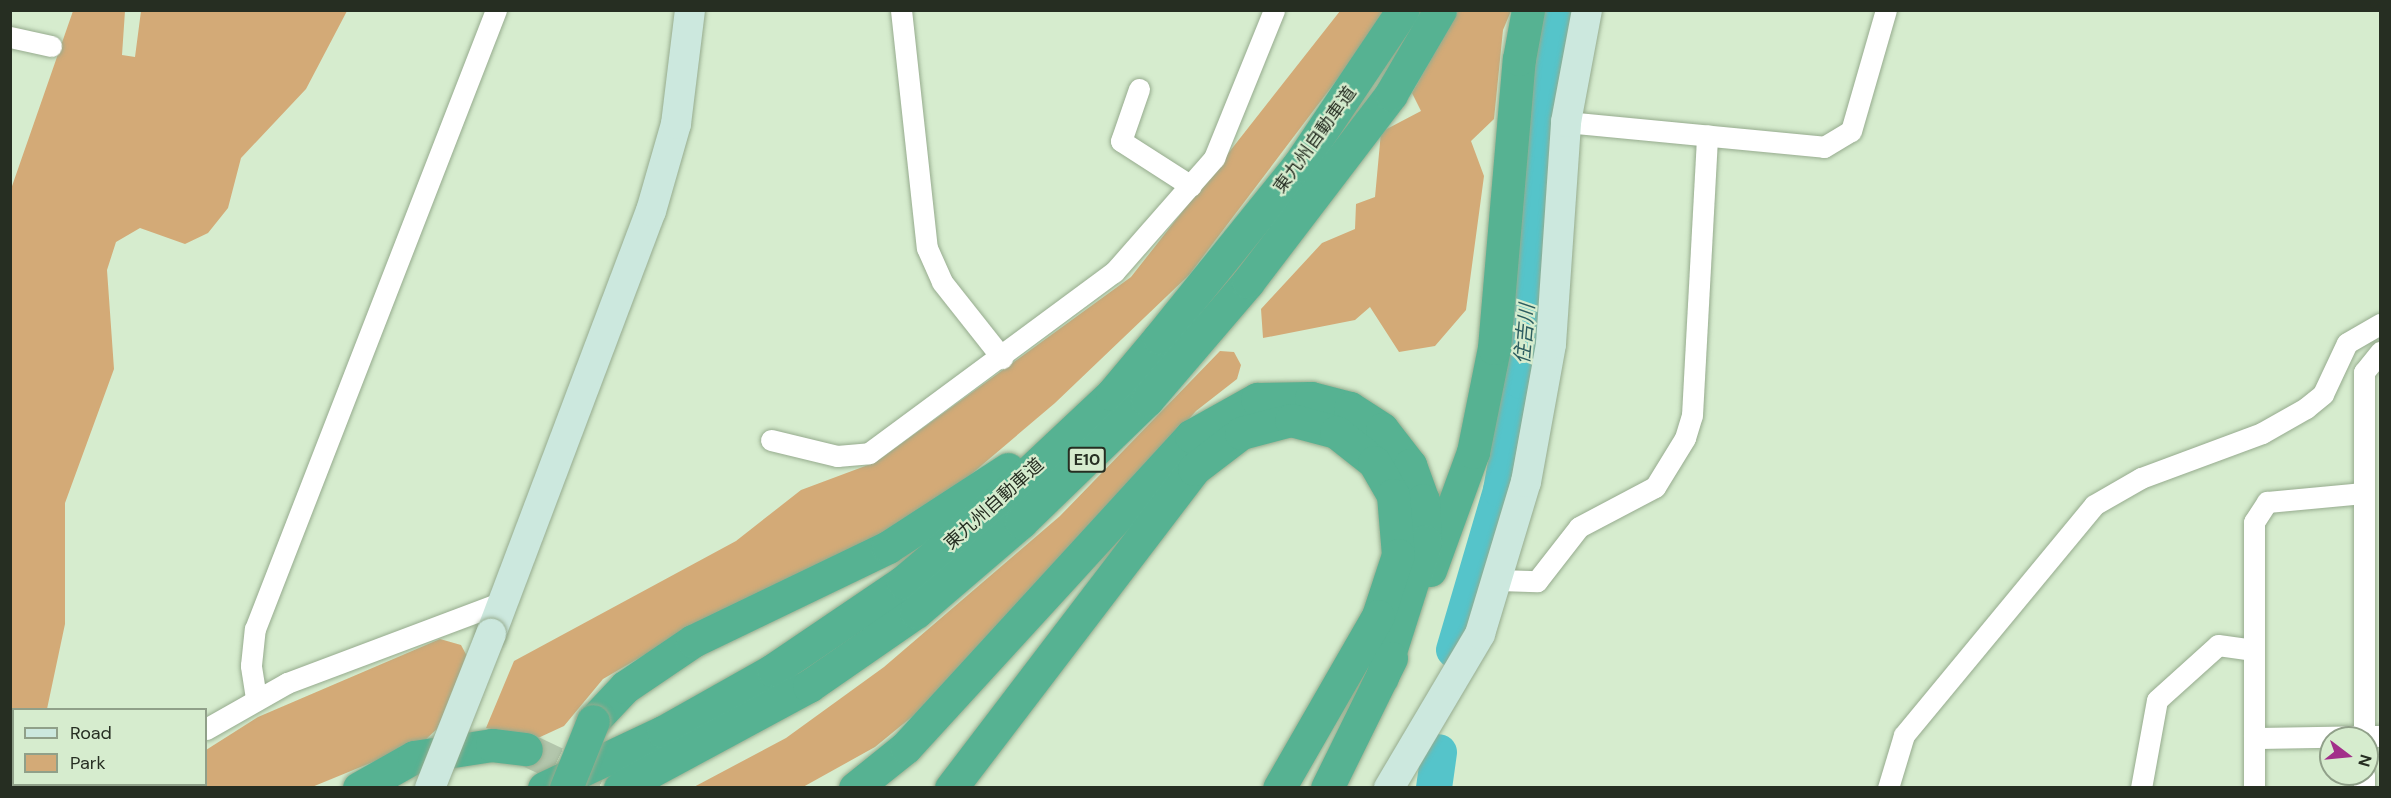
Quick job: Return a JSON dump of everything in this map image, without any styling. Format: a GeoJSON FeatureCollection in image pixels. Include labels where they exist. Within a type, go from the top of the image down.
{"type":"FeatureCollection","features":[{"type":"Feature","properties":{"kind":"highway","name":"東九州自動車道"},"geometry":{"type":"LineString","coordinates":[[544,788],[663,732],[844,624],[952,543],[1112,394],[1298,166],[1403,10]]}},
{"type":"Feature","properties":{"kind":"highway","name":"東九州自動車道"},"geometry":{"type":"LineString","coordinates":[[620,788],[809,686],[916,612],[1021,522],[1147,400],[1248,282],[1391,94],[1440,10]]}},
{"type":"Feature","properties":{"kind":"highway"},"geometry":{"type":"LineString","coordinates":[[1327,788],[1382,677],[1444,539],[1473,452],[1494,348],[1519,59],[1528,10]]}},
{"type":"Feature","properties":{"kind":"highway"},"geometry":{"type":"LineString","coordinates":[[566,788],[593,721],[625,687],[668,657],[888,547],[1112,394]]}},
{"type":"Feature","properties":{"kind":"highway"},"geometry":{"type":"LineString","coordinates":[[855,788],[906,747],[1191,436],[1257,399],[1311,398],[1350,408],[1382,429],[1410,465],[1423,500],[1425,542],[1382,677]]}},
{"type":"Feature","properties":{"kind":"highway"},"geometry":{"type":"LineString","coordinates":[[951,788],[1194,468],[1241,433],[1291,420],[1329,429],[1363,450],[1386,478],[1399,531],[1392,581],[1378,616],[1279,788]]}},
{"type":"Feature","properties":{"kind":"highway"},"geometry":{"type":"LineString","coordinates":[[359,788],[414,757],[492,745],[526,749]]}},
{"type":"Feature","properties":{"kind":"street"},"geometry":{"type":"LineString","coordinates":[[256,698],[251,665],[255,629],[496,10]]}},
{"type":"Feature","properties":{"kind":"street"},"geometry":{"type":"LineString","coordinates":[[430,788],[491,634],[651,211],[676,124],[690,10]]}},
{"type":"Feature","properties":{"kind":"street"},"geometry":{"type":"LineString","coordinates":[[901,10],[927,248],[942,282],[1002,358]]}},
{"type":"Feature","properties":{"kind":"street"},"geometry":{"type":"LineString","coordinates":[[771,440],[837,456],[869,453],[1002,358],[1114,272],[1191,186],[1222,144],[1274,10]]}},
{"type":"Feature","properties":{"kind":"street"},"geometry":{"type":"LineString","coordinates":[[1389,788],[1468,657],[1499,580],[1526,482],[1550,354],[1566,122],[1587,10]]}},
{"type":"Feature","properties":{"kind":"street"},"geometry":{"type":"LineString","coordinates":[[1566,122],[1824,147],[1837,142],[1851,131],[1886,10]]}},
{"type":"Feature","properties":{"kind":"street"},"geometry":{"type":"LineString","coordinates":[[10,37],[51,46]]}},
{"type":"Feature","properties":{"kind":"street"},"geometry":{"type":"LineString","coordinates":[[1140,90],[1121,141],[1191,186]]}},
{"type":"Feature","properties":{"kind":"street"},"geometry":{"type":"LineString","coordinates":[[1499,580],[1537,581],[1579,527],[1655,487],[1685,438],[1692,415],[1707,135]]}},
{"type":"Feature","properties":{"kind":"street"},"geometry":{"type":"LineString","coordinates":[[1888,788],[1904,735],[2094,505],[2141,478],[2262,433],[2306,408],[2323,394],[2348,343],[2380,324]]}},
{"type":"Feature","properties":{"kind":"street"},"geometry":{"type":"LineString","coordinates":[[2370,726],[2364,494],[2364,372],[2380,352]]}},
{"type":"Feature","properties":{"kind":"street"},"geometry":{"type":"LineString","coordinates":[[2254,788],[2254,522],[2267,502],[2364,494]]}},
{"type":"Feature","properties":{"kind":"street"},"geometry":{"type":"LineString","coordinates":[[207,728],[256,698],[471,610],[503,602]]}},
{"type":"Feature","properties":{"kind":"street"},"geometry":{"type":"LineString","coordinates":[[2140,788],[2157,700],[2218,645],[2254,650]]}},
{"type":"Feature","properties":{"kind":"street"},"geometry":{"type":"LineString","coordinates":[[2254,738],[2319,737]]}},
{"type":"Feature","properties":{"kind":"green space"},"geometry":{"type":"Polygon","coordinates":[[[73,11],[125,11],[122,55],[135,57],[141,11],[347,11],[306,89],[241,158],[228,208],[208,233],[185,244],[140,228],[116,242],[107,270],[114,369],[65,503],[65,624],[47,708],[12,708],[12,786],[23,787],[11,788],[11,189],[73,11]]]}},
{"type":"Feature","properties":{"kind":"green space"},"geometry":{"type":"Polygon","coordinates":[[[1340,11],[1389,11],[1189,275],[1055,403],[909,527],[670,640],[603,679],[564,726],[538,738],[486,728],[514,661],[736,541],[801,490],[876,462],[1131,277],[1340,11]]]}},
{"type":"Feature","properties":{"kind":"green space"},"geometry":{"type":"Polygon","coordinates":[[[1458,11],[1511,11],[1503,30],[1494,119],[1471,141],[1484,176],[1466,310],[1435,346],[1399,352],[1370,307],[1355,320],[1263,338],[1261,309],[1322,243],[1355,229],[1356,204],[1375,197],[1381,132],[1421,111],[1412,93],[1458,11]]]}},
{"type":"Feature","properties":{"kind":"green space"},"geometry":{"type":"Polygon","coordinates":[[[1220,351],[1234,352],[1241,365],[1237,379],[1196,411],[941,693],[875,747],[803,787],[692,788],[786,738],[884,667],[1060,516],[1220,351]]]}},
{"type":"Feature","properties":{"kind":"green space"},"geometry":{"type":"Polygon","coordinates":[[[440,639],[461,645],[468,658],[437,729],[424,741],[312,787],[144,788],[207,786],[207,749],[258,717],[440,639]]]}},
{"type":"Feature","properties":{"kind":"waterway","name":"住吉川"},"geometry":{"type":"LineString","coordinates":[[1454,650],[1501,490],[1521,381],[1540,140],[1562,10]]}},
{"type":"Feature","properties":{"kind":"waterway","name":"住吉川"},"geometry":{"type":"LineString","coordinates":[[1434,788],[1439,752]]}},
{"type":"Feature","properties":{"kind":"tunnel"},"geometry":{"type":"LineString","coordinates":[[526,749],[609,788]]}}]}
